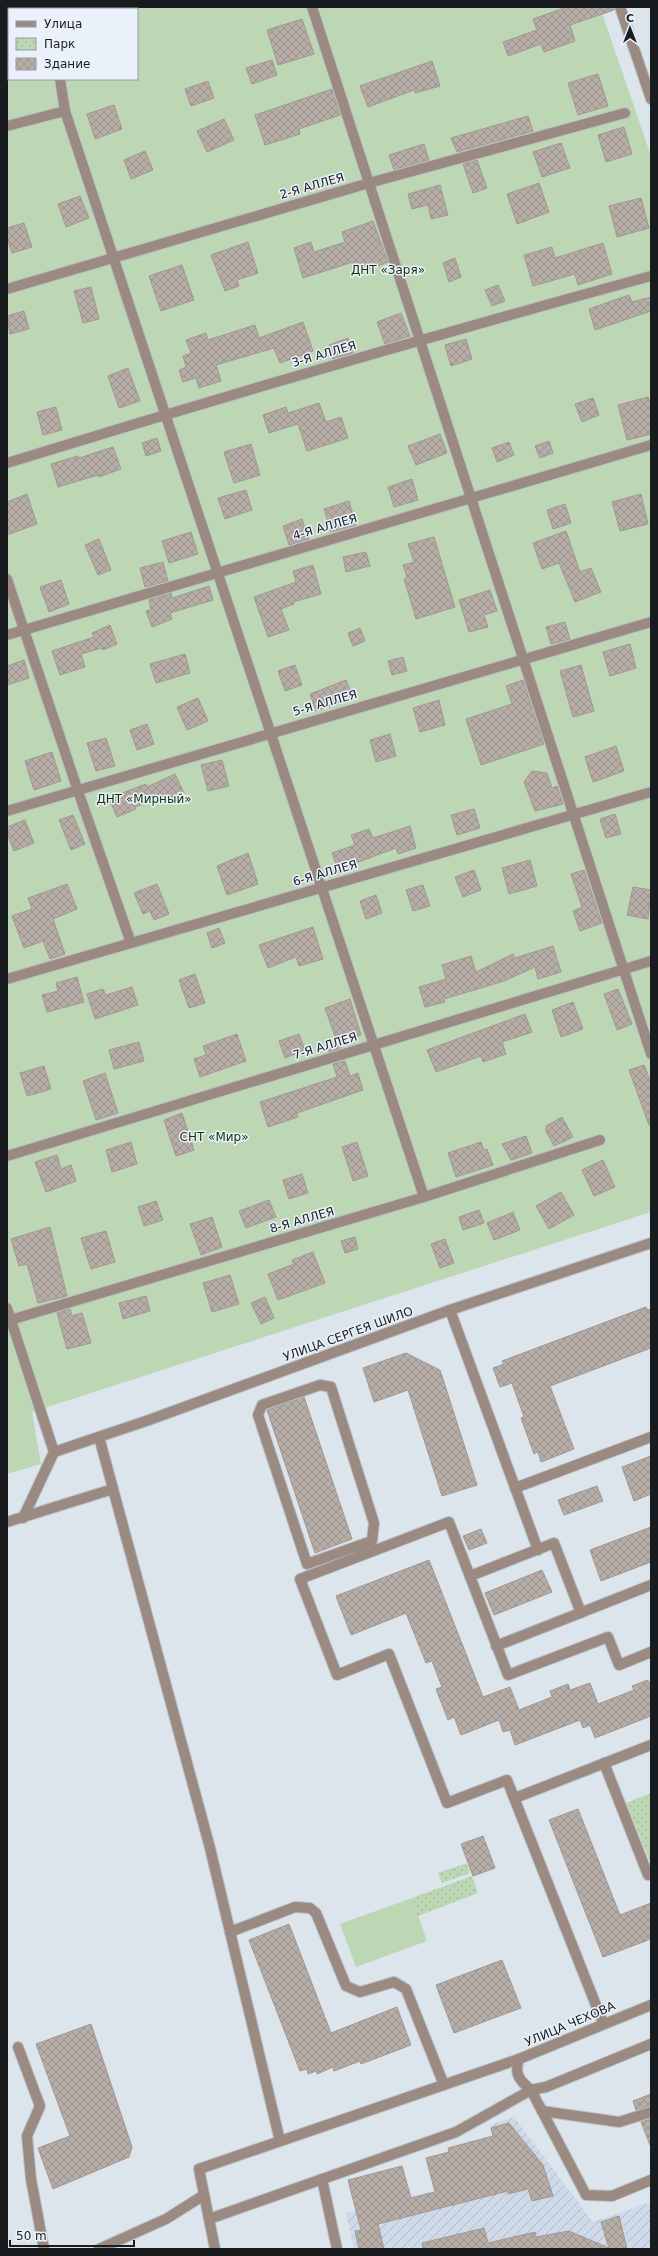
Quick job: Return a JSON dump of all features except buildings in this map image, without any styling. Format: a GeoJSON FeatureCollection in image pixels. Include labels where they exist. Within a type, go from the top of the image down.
{"type":"FeatureCollection","features":[{"type":"Feature","properties":{"kind":"street"},"geometry":{"type":"LineString","coordinates":[[312,7],[651,1054]]}},
{"type":"Feature","properties":{"kind":"street"},"geometry":{"type":"LineString","coordinates":[[620,7],[651,97]]}},
{"type":"Feature","properties":{"kind":"street"},"geometry":{"type":"LineString","coordinates":[[60,80],[65,111],[424,1197]]}},
{"type":"Feature","properties":{"kind":"street"},"geometry":{"type":"LineString","coordinates":[[7,126],[65,111]]}},
{"type":"Feature","properties":{"kind":"street","name":"2-Я АЛЛЕЯ"},"geometry":{"type":"LineString","coordinates":[[7,289],[113,256],[369,183],[625,113]]}},
{"type":"Feature","properties":{"kind":"street","name":"3-Я АЛЛЕЯ"},"geometry":{"type":"LineString","coordinates":[[7,464],[165,414],[420,340],[651,276]]}},
{"type":"Feature","properties":{"kind":"street","name":"4-Я АЛЛЕЯ"},"geometry":{"type":"LineString","coordinates":[[7,635],[217,571],[651,445]]}},
{"type":"Feature","properties":{"kind":"street"},"geometry":{"type":"LineString","coordinates":[[7,579],[26,630],[78,791],[131,942]]}},
{"type":"Feature","properties":{"kind":"street","name":"5-Я АЛЛЕЯ"},"geometry":{"type":"LineString","coordinates":[[7,811],[651,622]]}},
{"type":"Feature","properties":{"kind":"street","name":"6-Я АЛЛЕЯ"},"geometry":{"type":"LineString","coordinates":[[7,980],[131,942],[651,792]]}},
{"type":"Feature","properties":{"kind":"street","name":"7-Я АЛЛЕЯ"},"geometry":{"type":"LineString","coordinates":[[7,1156],[651,961]]}},
{"type":"Feature","properties":{"kind":"street","name":"8-Я АЛЛЕЯ"},"geometry":{"type":"LineString","coordinates":[[9,1320],[424,1197],[600,1140]]}},
{"type":"Feature","properties":{"kind":"street","name":"УЛИЦА СЕРГЕЯ ШИЛО"},"geometry":{"type":"LineString","coordinates":[[54,1452],[450,1310],[651,1243]]}},
{"type":"Feature","properties":{"kind":"street"},"geometry":{"type":"LineString","coordinates":[[7,1308],[9,1320],[54,1452],[23,1518]]}},
{"type":"Feature","properties":{"kind":"street"},"geometry":{"type":"LineString","coordinates":[[450,1310],[538,1550]]}},
{"type":"Feature","properties":{"kind":"street"},"geometry":{"type":"LineString","coordinates":[[307,1564],[372,1541],[374,1524],[331,1387],[320,1385],[262,1405],[258,1415],[307,1564],[311,1575]]}},
{"type":"Feature","properties":{"kind":"street"},"geometry":{"type":"LineString","coordinates":[[99,1437],[208,1841],[280,2141]]}},
{"type":"Feature","properties":{"kind":"street"},"geometry":{"type":"LineString","coordinates":[[515,1488],[651,1437]]}},
{"type":"Feature","properties":{"kind":"street"},"geometry":{"type":"LineString","coordinates":[[7,1522],[113,1489]]}},
{"type":"Feature","properties":{"kind":"street"},"geometry":{"type":"LineString","coordinates":[[603,2023],[507,1780],[447,1803],[389,1654],[337,1675],[300,1579],[449,1522],[508,1675],[608,1637],[619,1665],[651,1652]]}},
{"type":"Feature","properties":{"kind":"street"},"geometry":{"type":"LineString","coordinates":[[470,1576],[554,1543],[581,1612]]}},
{"type":"Feature","properties":{"kind":"street"},"geometry":{"type":"LineString","coordinates":[[496,1646],[651,1585]]}},
{"type":"Feature","properties":{"kind":"street"},"geometry":{"type":"LineString","coordinates":[[514,1798],[651,1745]]}},
{"type":"Feature","properties":{"kind":"street"},"geometry":{"type":"LineString","coordinates":[[604,1763],[648,1875],[651,1874]]}},
{"type":"Feature","properties":{"kind":"street"},"geometry":{"type":"LineString","coordinates":[[230,1932],[294,1907],[306,1906],[313,1910],[346,1986],[360,1992],[394,1982],[406,1989],[444,2085]]}},
{"type":"Feature","properties":{"kind":"street","name":"УЛИЦА ЧЕХОВА"},"geometry":{"type":"LineString","coordinates":[[651,2005],[603,2023],[519,2059],[516,2070],[520,2081],[531,2090],[586,2195],[612,2196],[651,2180]]}},
{"type":"Feature","properties":{"kind":"street"},"geometry":{"type":"LineString","coordinates":[[209,2219],[456,2132],[531,2090],[546,2086],[651,2044]]}},
{"type":"Feature","properties":{"kind":"street"},"geometry":{"type":"LineString","coordinates":[[18,2047],[40,2106],[27,2136],[31,2179],[44,2249]]}},
{"type":"Feature","properties":{"kind":"street"},"geometry":{"type":"LineString","coordinates":[[215,2249],[199,2169],[519,2059]]}},
{"type":"Feature","properties":{"kind":"street"},"geometry":{"type":"LineString","coordinates":[[542,2111],[619,2122],[651,2112]]}},
{"type":"Feature","properties":{"kind":"street"},"geometry":{"type":"LineString","coordinates":[[322,2179],[337,2249]]}},
{"type":"Feature","properties":{"kind":"street"},"geometry":{"type":"LineString","coordinates":[[99,2249],[166,2219],[204,2195]]}},
{"type":"Feature","properties":{"kind":"shaded area"},"geometry":{"type":"Polygon","coordinates":[[[514,2117],[593,2222],[651,2202],[651,2249],[354,2249],[346,2213],[501,2174],[490,2125],[514,2117]]]}},
{"type":"Feature","properties":{"kind":"green space"},"geometry":{"type":"Polygon","coordinates":[[[600,7],[651,156],[651,1212],[32,1412],[41,1464],[7,1474],[7,19],[8,80],[138,80],[138,8],[50,8],[600,7]]]}},
{"type":"Feature","properties":{"kind":"green space"},"geometry":{"type":"Polygon","coordinates":[[[651,1793],[651,1864],[626,1803],[651,1793]]]}},
{"type":"Feature","properties":{"kind":"green space"},"geometry":{"type":"Polygon","coordinates":[[[467,1863],[470,1873],[442,1883],[438,1873],[467,1863]]]}},
{"type":"Feature","properties":{"kind":"green space"},"geometry":{"type":"Polygon","coordinates":[[[472,1876],[478,1893],[418,1916],[412,1898],[472,1876]]]}},
{"type":"Feature","properties":{"kind":"green space"},"geometry":{"type":"Polygon","coordinates":[[[412,1898],[427,1941],[356,1967],[340,1924],[412,1898]]]}},
{"type":"Feature","properties":{"kind":"park label","name":"ДНТ «Заря»"},"geometry":{"type":"Point","coordinates":[388,270]}},
{"type":"Feature","properties":{"kind":"park label","name":"ДНТ «Мирный»"},"geometry":{"type":"Point","coordinates":[144,799]}},
{"type":"Feature","properties":{"kind":"park label","name":"СНТ «Мир»"},"geometry":{"type":"Point","coordinates":[214,1137]}}]}
